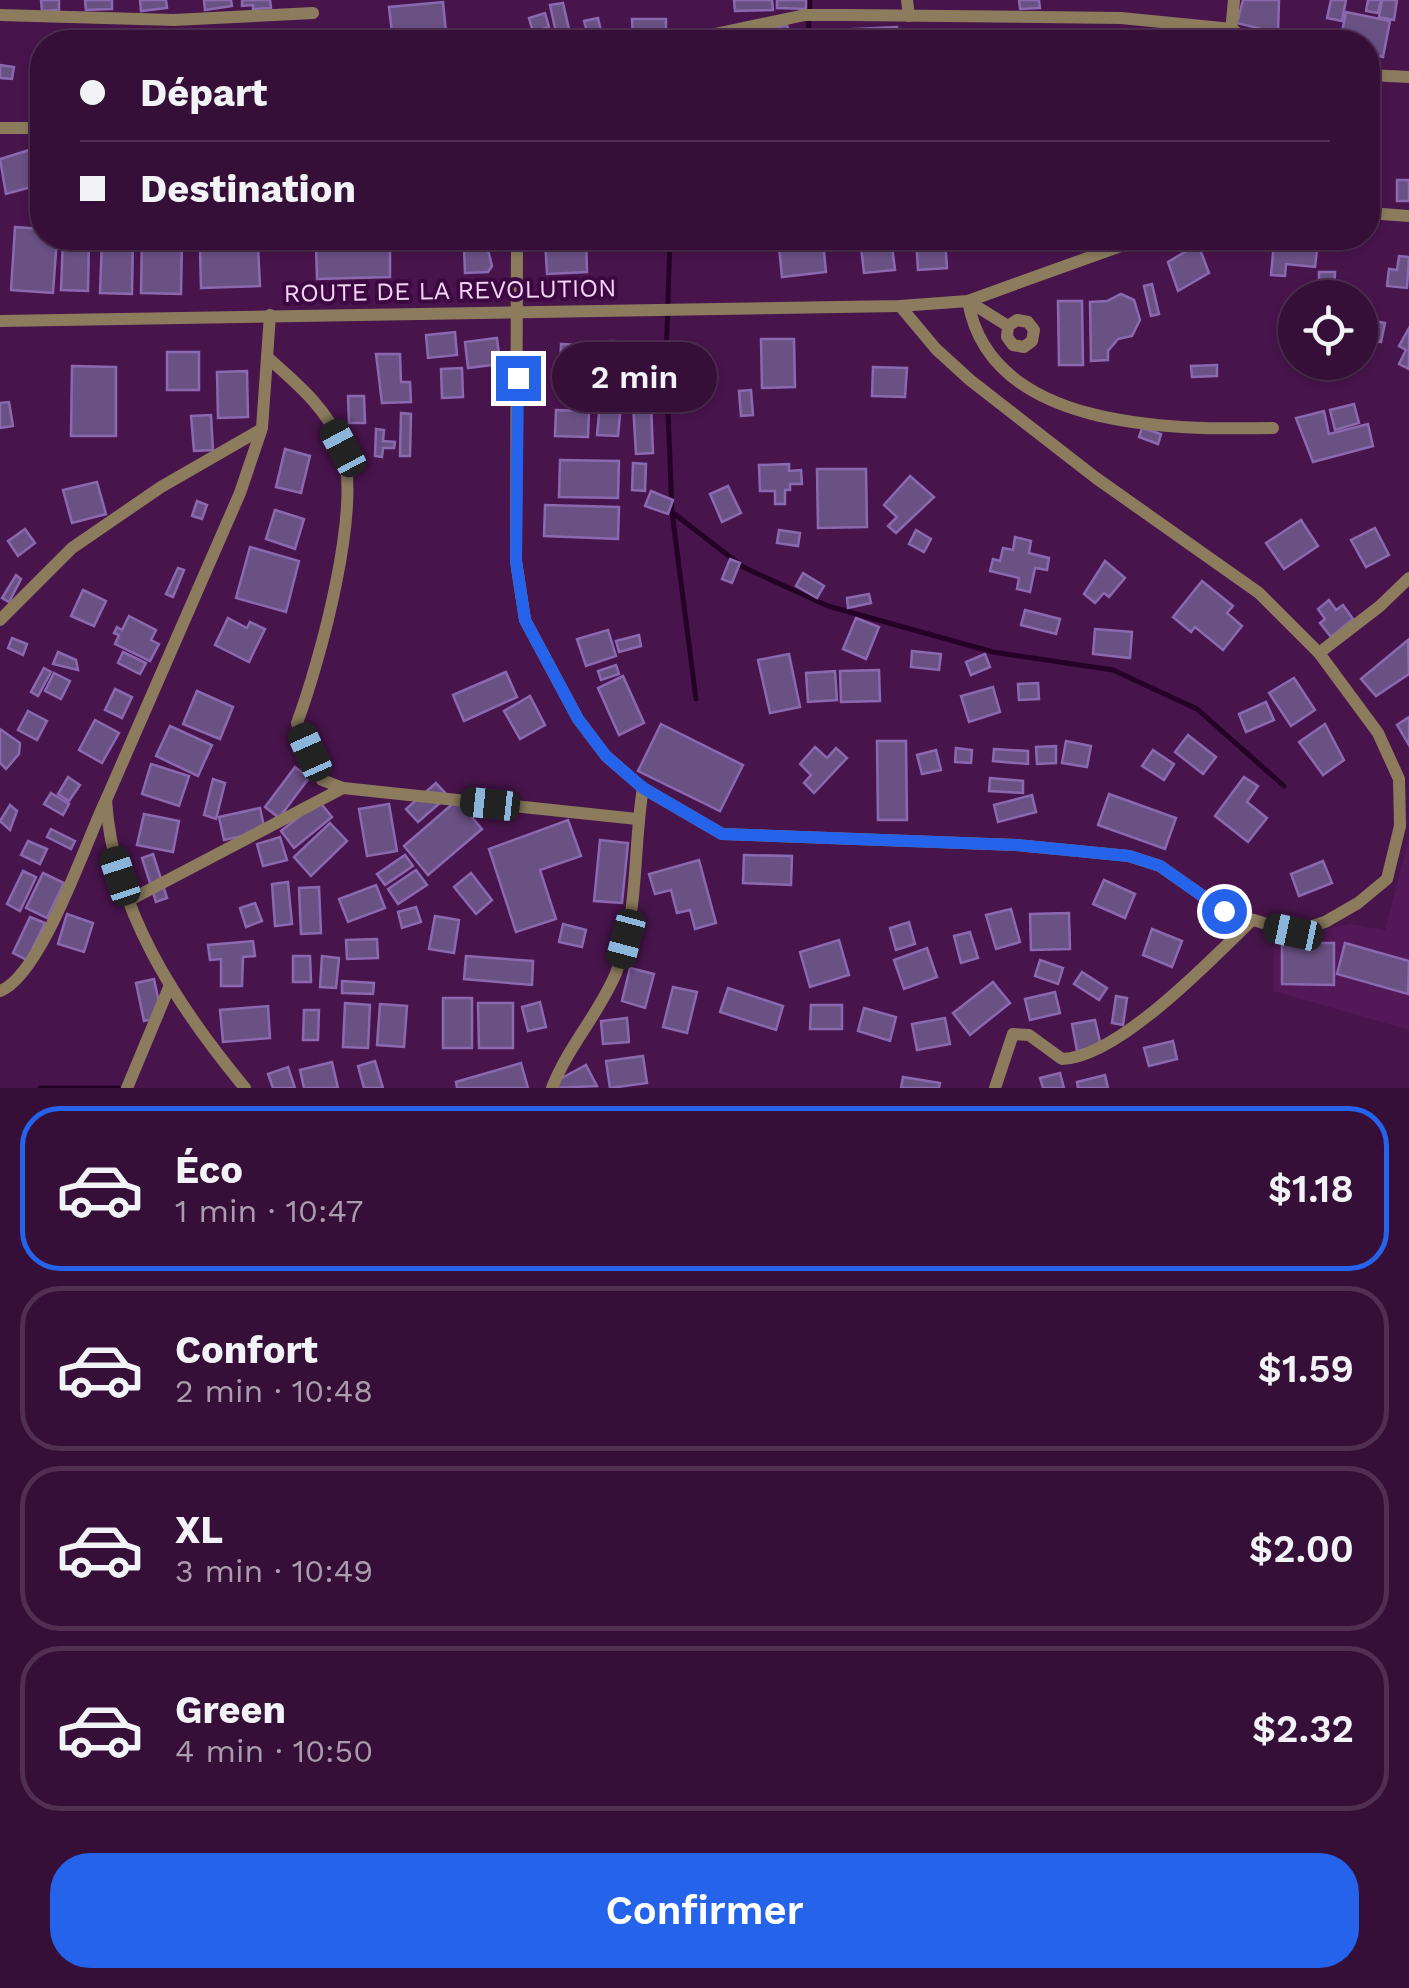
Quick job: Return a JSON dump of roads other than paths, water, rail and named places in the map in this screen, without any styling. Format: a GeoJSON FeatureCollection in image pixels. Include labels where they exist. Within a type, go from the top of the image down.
{"type":"FeatureCollection","features":[{"type":"Feature","properties":{"kind":"street"},"geometry":{"type":"LineString","coordinates":[[907,0],[908,16]]}},
{"type":"Feature","properties":{"kind":"street"},"geometry":{"type":"LineString","coordinates":[[1232,30],[1234,0]]}},
{"type":"Feature","properties":{"kind":"street"},"geometry":{"type":"LineString","coordinates":[[0,15],[174,20],[313,13]]}},
{"type":"Feature","properties":{"kind":"street"},"geometry":{"type":"LineString","coordinates":[[733,30],[804,15],[1121,18],[1194,30]]}},
{"type":"Feature","properties":{"kind":"street"},"geometry":{"type":"LineString","coordinates":[[1380,76],[1409,77]]}},
{"type":"Feature","properties":{"kind":"street"},"geometry":{"type":"LineString","coordinates":[[0,128],[30,128]]}},
{"type":"Feature","properties":{"kind":"street"},"geometry":{"type":"LineString","coordinates":[[1380,214],[1409,216]]}},
{"type":"Feature","properties":{"kind":"street"},"geometry":{"type":"LineString","coordinates":[[517,250],[516,561],[525,620],[578,719],[606,756],[643,788],[722,834],[1016,845],[1129,856],[1160,866],[1224,911],[1293,932],[1325,922],[1386,880],[1400,826],[1399,779],[1378,733],[1319,653],[1259,593],[1096,478],[970,380],[936,350],[900,306]]}},
{"type":"Feature","properties":{"kind":"street","name":"ROUTE DE LA REVOLUTION"},"geometry":{"type":"LineString","coordinates":[[0,321],[900,306],[968,301],[1109,250]]}},
{"type":"Feature","properties":{"kind":"street"},"geometry":{"type":"LineString","coordinates":[[968,301],[1008,326]]}},
{"type":"Feature","properties":{"kind":"street"},"geometry":{"type":"LineString","coordinates":[[968,301],[973,331],[987,355],[1039,393],[1076,411],[1184,430],[1273,428]]}},
{"type":"Feature","properties":{"kind":"street"},"geometry":{"type":"LineString","coordinates":[[0,991],[21,975],[58,915],[240,494],[262,428],[270,314]]}},
{"type":"Feature","properties":{"kind":"street"},"geometry":{"type":"LineString","coordinates":[[267,357],[298,384],[328,420],[343,448],[343,526],[331,615],[323,654],[297,723],[322,780],[343,788],[638,819]]}},
{"type":"Feature","properties":{"kind":"street"},"geometry":{"type":"LineString","coordinates":[[2,610],[72,548],[161,487],[262,428]]}},
{"type":"Feature","properties":{"kind":"street"},"geometry":{"type":"LineString","coordinates":[[1319,653],[1409,578]]}},
{"type":"Feature","properties":{"kind":"street"},"geometry":{"type":"LineString","coordinates":[[128,901],[343,788]]}},
{"type":"Feature","properties":{"kind":"street"},"geometry":{"type":"LineString","coordinates":[[552,1088],[562,1062],[617,970],[626,939],[643,788]]}},
{"type":"Feature","properties":{"kind":"street"},"geometry":{"type":"LineString","coordinates":[[106,800],[112,852],[128,901],[170,986],[198,1030],[244,1088]]}},
{"type":"Feature","properties":{"kind":"street"},"geometry":{"type":"LineString","coordinates":[[995,1088],[1013,1034],[1029,1035],[1062,1059],[1098,1052],[1143,1020],[1250,922]]}},
{"type":"Feature","properties":{"kind":"street"},"geometry":{"type":"LineString","coordinates":[[129,1085],[170,986]]}},
{"type":"Feature","properties":{"kind":"waterway"},"geometry":{"type":"LineString","coordinates":[[809,30],[810,0]]}},
{"type":"Feature","properties":{"kind":"waterway"},"geometry":{"type":"LineString","coordinates":[[670,250],[666,360],[672,512],[696,699]]}},
{"type":"Feature","properties":{"kind":"waterway"},"geometry":{"type":"LineString","coordinates":[[672,512],[743,567],[828,606],[993,652],[1113,670],[1197,709],[1284,786]]}},
{"type":"Feature","properties":{"kind":"waterway"},"geometry":{"type":"LineString","coordinates":[[40,1088],[118,1088]]}}]}
